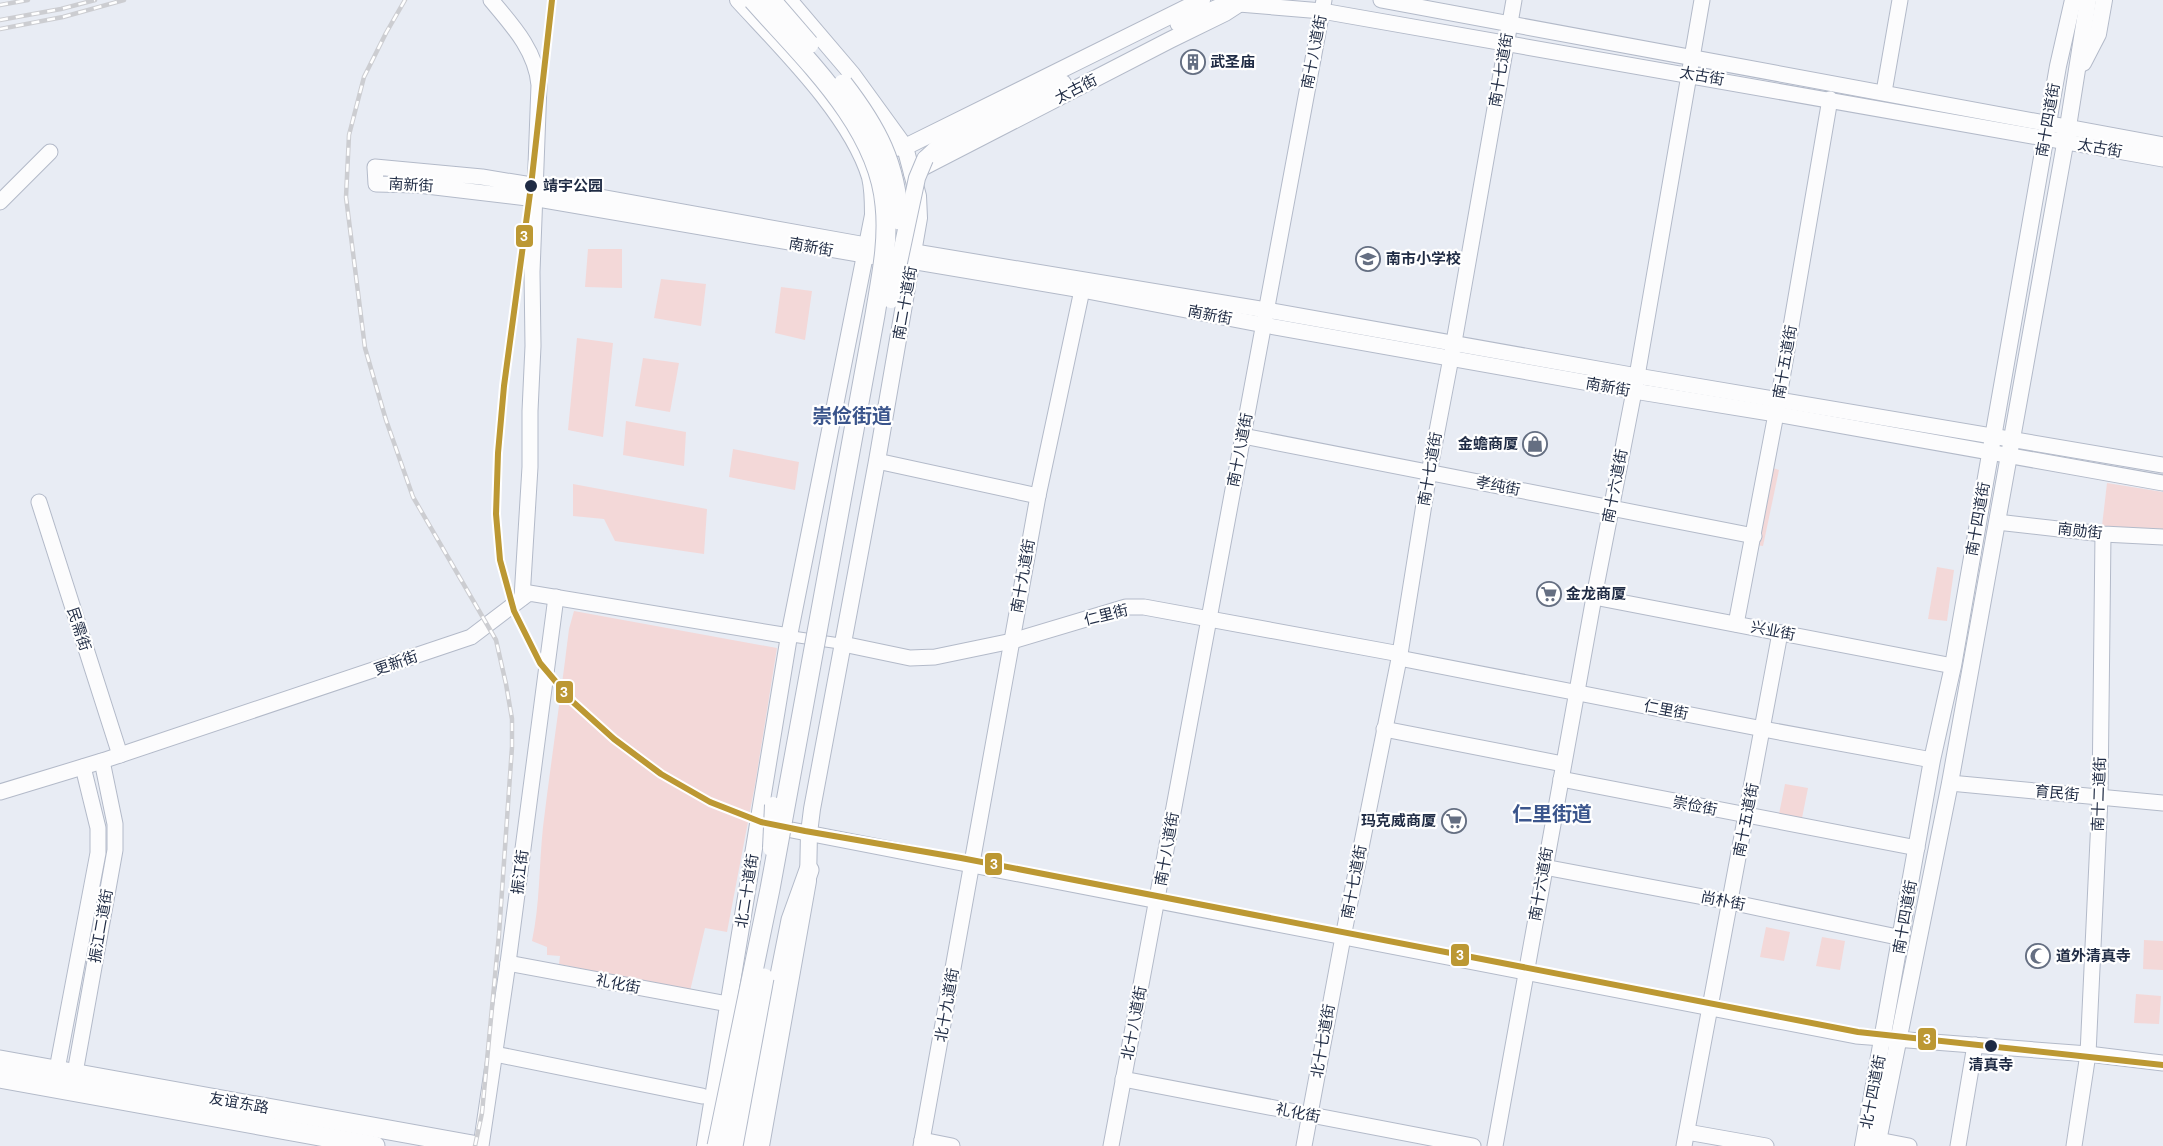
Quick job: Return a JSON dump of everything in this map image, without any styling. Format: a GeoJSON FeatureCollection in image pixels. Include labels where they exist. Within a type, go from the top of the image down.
{"type":"FeatureCollection","features":[{"type":"Feature","properties":{"kind":"highway"},"geometry":{"type":"LineString","coordinates":[[717,1146],[770,889],[875,315],[886,240],[885,203],[874,161],[866,142],[829,86],[753,0]]}},
{"type":"Feature","properties":{"kind":"highway"},"geometry":{"type":"LineString","coordinates":[[733,1146],[891,300],[899,224],[894,176],[880,138],[849,92],[771,0]]}},
{"type":"Feature","properties":{"kind":"highway"},"geometry":{"type":"LineString","coordinates":[[746,1146],[791,920],[809,870]]}},
{"type":"Feature","properties":{"kind":"highway","name":"友谊东路"},"geometry":{"type":"LineString","coordinates":[[0,1060],[64,1081],[375,1146]]}},
{"type":"Feature","properties":{"kind":"highway","name":"友谊东路"},"geometry":{"type":"LineString","coordinates":[[0,1078],[64,1081],[480,1146]]}},
{"type":"Feature","properties":{"kind":"main road"},"geometry":{"type":"LineString","coordinates":[[738,0],[821,92],[859,149],[870,178],[873,215],[844,361],[794,637],[773,805],[770,889]]}},
{"type":"Feature","properties":{"kind":"main road","name":"南二十道街"},"geometry":{"type":"LineString","coordinates":[[789,0],[852,74],[905,147],[918,196],[919,218],[913,256],[843,644]]}},
{"type":"Feature","properties":{"kind":"main road","name":"太古街"},"geometry":{"type":"LineString","coordinates":[[905,147],[1202,0]]}},
{"type":"Feature","properties":{"kind":"main road"},"geometry":{"type":"LineString","coordinates":[[2058,66],[2061,0]]}},
{"type":"Feature","properties":{"kind":"main road","name":"南十四道街"},"geometry":{"type":"LineString","coordinates":[[1890,1038],[1902,938],[1932,760],[1953,666],[1992,435],[2058,66],[2072,0]]}},
{"type":"Feature","properties":{"kind":"main road"},"geometry":{"type":"LineString","coordinates":[[1890,1038],[1950,783],[2066,134],[2088,0]]}},
{"type":"Feature","properties":{"kind":"main road"},"geometry":{"type":"LineString","coordinates":[[2076,76],[2098,34],[2104,0]]}},
{"type":"Feature","properties":{"kind":"main road","name":"太古街"},"geometry":{"type":"LineString","coordinates":[[913,173],[1225,13],[1239,1]]}},
{"type":"Feature","properties":{"kind":"main road","name":"太古街"},"geometry":{"type":"LineString","coordinates":[[891,300],[917,178],[925,159],[941,144],[1178,24]]}},
{"type":"Feature","properties":{"kind":"main road"},"geometry":{"type":"LineString","coordinates":[[859,149],[905,147]]}},
{"type":"Feature","properties":{"kind":"main road"},"geometry":{"type":"LineString","coordinates":[[870,178],[913,173]]}},
{"type":"Feature","properties":{"kind":"main road","name":"北二十道街"},"geometry":{"type":"LineString","coordinates":[[705,1146],[758,823],[794,637]]}},
{"type":"Feature","properties":{"kind":"main road"},"geometry":{"type":"LineString","coordinates":[[761,1146],[808,881],[809,833],[843,644]]}},
{"type":"Feature","properties":{"kind":"main road","name":"北十四道街"},"geometry":{"type":"LineString","coordinates":[[1872,1144],[1890,1038]]}},
{"type":"Feature","properties":{"kind":"street"},"geometry":{"type":"LineString","coordinates":[[491,0],[526,44],[537,67],[539,98],[539,193]]}},
{"type":"Feature","properties":{"kind":"street"},"geometry":{"type":"LineString","coordinates":[[503,0],[535,39],[545,63],[549,79],[532,272],[534,346],[530,411],[526,595],[556,597],[843,644]]}},
{"type":"Feature","properties":{"kind":"street","name":"太古街"},"geometry":{"type":"LineString","coordinates":[[1381,0],[1884,92],[2066,134],[2163,159]]}},
{"type":"Feature","properties":{"kind":"street","name":"南十七道街"},"geometry":{"type":"LineString","coordinates":[[1343,937],[1399,656],[1429,473],[1452,359],[1514,0]]}},
{"type":"Feature","properties":{"kind":"street","name":"南十六道街"},"geometry":{"type":"LineString","coordinates":[[1495,1146],[1576,692],[1637,376],[1702,0]]}},
{"type":"Feature","properties":{"kind":"street"},"geometry":{"type":"LineString","coordinates":[[1884,92],[1900,0]]}},
{"type":"Feature","properties":{"kind":"street","name":"太古街"},"geometry":{"type":"LineString","coordinates":[[1178,24],[1239,1],[1323,5],[1506,42],[1830,100],[2047,130]]}},
{"type":"Feature","properties":{"kind":"street","name":"南十八道街"},"geometry":{"type":"LineString","coordinates":[[1157,901],[1323,5]]}},
{"type":"Feature","properties":{"kind":"street","name":"南十五道街"},"geometry":{"type":"LineString","coordinates":[[1736,624],[1754,536],[1830,100]]}},
{"type":"Feature","properties":{"kind":"street","name":"太古街"},"geometry":{"type":"LineString","coordinates":[[2066,134],[2163,145]]}},
{"type":"Feature","properties":{"kind":"street"},"geometry":{"type":"LineString","coordinates":[[0,202],[50,152]]}},
{"type":"Feature","properties":{"kind":"street","name":"南新街"},"geometry":{"type":"LineString","coordinates":[[539,193],[376,184],[375,167],[482,177],[539,193],[867,251],[913,256],[1266,310],[1454,342],[1637,376],[2009,455]]}},
{"type":"Feature","properties":{"kind":"street","name":"南新街"},"geometry":{"type":"LineString","coordinates":[[913,256],[1264,325],[1634,391],[1777,407],[2012,438]]}},
{"type":"Feature","properties":{"kind":"street","name":"南十九道街"},"geometry":{"type":"LineString","coordinates":[[970,864],[1038,496],[1082,290]]}},
{"type":"Feature","properties":{"kind":"street","name":"孝纯街"},"geometry":{"type":"LineString","coordinates":[[1243,436],[1754,536]]}},
{"type":"Feature","properties":{"kind":"street"},"geometry":{"type":"LineString","coordinates":[[2012,438],[2163,465]]}},
{"type":"Feature","properties":{"kind":"street"},"geometry":{"type":"LineString","coordinates":[[2009,455],[2163,483]]}},
{"type":"Feature","properties":{"kind":"street"},"geometry":{"type":"LineString","coordinates":[[877,461],[1038,496]]}},
{"type":"Feature","properties":{"kind":"street","name":"民需街"},"geometry":{"type":"LineString","coordinates":[[39,502],[120,755]]}},
{"type":"Feature","properties":{"kind":"street","name":"南勋街"},"geometry":{"type":"LineString","coordinates":[[1997,522],[2103,534],[2163,537]]}},
{"type":"Feature","properties":{"kind":"street","name":"南十二道街"},"geometry":{"type":"LineString","coordinates":[[2074,1146],[2088,1054],[2100,797],[2103,534]]}},
{"type":"Feature","properties":{"kind":"street","name":"更新街"},"geometry":{"type":"LineString","coordinates":[[0,792],[102,761],[471,637],[526,595]]}},
{"type":"Feature","properties":{"kind":"street","name":"振江街"},"geometry":{"type":"LineString","coordinates":[[480,1146],[508,963],[556,597]]}},
{"type":"Feature","properties":{"kind":"street","name":"兴业街"},"geometry":{"type":"LineString","coordinates":[[1594,597],[1953,666]]}},
{"type":"Feature","properties":{"kind":"street","name":"仁里街"},"geometry":{"type":"LineString","coordinates":[[843,644],[910,658],[935,657],[1012,641],[1126,607],[1144,607],[1208,618],[1763,729],[1932,760]]}},
{"type":"Feature","properties":{"kind":"street","name":"南十五道街"},"geometry":{"type":"LineString","coordinates":[[1685,1139],[1780,632]]}},
{"type":"Feature","properties":{"kind":"street","name":"崇俭街"},"geometry":{"type":"LineString","coordinates":[[1384,728],[1747,816],[1917,848]]}},
{"type":"Feature","properties":{"kind":"street","name":"振江二道街"},"geometry":{"type":"LineString","coordinates":[[64,1081],[115,850],[115,824],[102,761]]}},
{"type":"Feature","properties":{"kind":"street","name":"振江二道街"},"geometry":{"type":"LineString","coordinates":[[64,1081],[98,853],[98,828],[83,767]]}},
{"type":"Feature","properties":{"kind":"street","name":"育民街"},"geometry":{"type":"LineString","coordinates":[[1950,783],[2163,803]]}},
{"type":"Feature","properties":{"kind":"street"},"geometry":{"type":"LineString","coordinates":[[758,823],[1856,1036],[2088,1054],[2163,1063]]}},
{"type":"Feature","properties":{"kind":"street","name":"北十九道街"},"geometry":{"type":"LineString","coordinates":[[922,1143],[970,864]]}},
{"type":"Feature","properties":{"kind":"street","name":"尚朴街"},"geometry":{"type":"LineString","coordinates":[[1544,867],[1730,902],[1902,938]]}},
{"type":"Feature","properties":{"kind":"street","name":"北十八道街"},"geometry":{"type":"LineString","coordinates":[[1111,1146],[1157,901]]}},
{"type":"Feature","properties":{"kind":"street","name":"北十七道街"},"geometry":{"type":"LineString","coordinates":[[1304,1146],[1343,937]]}},
{"type":"Feature","properties":{"kind":"street","name":"礼化街"},"geometry":{"type":"LineString","coordinates":[[508,963],[728,1004]]}},
{"type":"Feature","properties":{"kind":"street"},"geometry":{"type":"LineString","coordinates":[[1958,1146],[1975,1045]]}},
{"type":"Feature","properties":{"kind":"street"},"geometry":{"type":"LineString","coordinates":[[495,1054],[702,1096]]}},
{"type":"Feature","properties":{"kind":"street","name":"礼化街"},"geometry":{"type":"LineString","coordinates":[[1123,1079],[1473,1146]]}},
{"type":"Feature","properties":{"kind":"street"},"geometry":{"type":"LineString","coordinates":[[1685,1139],[1766,1146]]}},
{"type":"Feature","properties":{"kind":"street"},"geometry":{"type":"LineString","coordinates":[[922,1143],[952,1146]]}},
{"type":"Feature","properties":{"kind":"street"},"geometry":{"type":"LineString","coordinates":[[1872,1144],[1909,1146]]}},
{"type":"Feature","properties":{"kind":"shaded area"},"geometry":{"type":"Polygon","coordinates":[[[588,249],[622,249],[622,288],[585,287],[588,249]]]}},
{"type":"Feature","properties":{"kind":"shaded area"},"geometry":{"type":"Polygon","coordinates":[[[661,279],[706,284],[701,326],[654,318],[661,279]]]}},
{"type":"Feature","properties":{"kind":"shaded area"},"geometry":{"type":"Polygon","coordinates":[[[781,287],[812,291],[805,340],[775,333],[781,287]]]}},
{"type":"Feature","properties":{"kind":"shaded area"},"geometry":{"type":"Polygon","coordinates":[[[577,338],[613,343],[603,437],[568,430],[577,338]]]}},
{"type":"Feature","properties":{"kind":"shaded area"},"geometry":{"type":"Polygon","coordinates":[[[643,358],[679,363],[670,412],[635,406],[643,358]]]}},
{"type":"Feature","properties":{"kind":"shaded area"},"geometry":{"type":"Polygon","coordinates":[[[626,421],[686,432],[684,466],[623,455],[626,421]]]}},
{"type":"Feature","properties":{"kind":"shaded area"},"geometry":{"type":"Polygon","coordinates":[[[733,449],[799,462],[795,490],[729,477],[733,449]]]}},
{"type":"Feature","properties":{"kind":"shaded area"},"geometry":{"type":"Polygon","coordinates":[[[1773,468],[1779,470],[1763,546],[1756,545],[1773,468]]]}},
{"type":"Feature","properties":{"kind":"shaded area"},"geometry":{"type":"Polygon","coordinates":[[[2107,483],[2163,492],[2163,529],[2102,526],[2107,483]]]}},
{"type":"Feature","properties":{"kind":"shaded area"},"geometry":{"type":"Polygon","coordinates":[[[573,484],[707,509],[704,554],[615,541],[604,519],[573,516],[573,484]]]}},
{"type":"Feature","properties":{"kind":"shaded area"},"geometry":{"type":"Polygon","coordinates":[[[1937,567],[1954,570],[1947,621],[1928,619],[1937,567]]]}},
{"type":"Feature","properties":{"kind":"shaded area"},"geometry":{"type":"Polygon","coordinates":[[[574,611],[777,648],[755,785],[727,932],[705,928],[690,991],[559,964],[560,956],[547,955],[547,947],[532,941],[537,913],[546,802],[569,629],[574,611]]]}},
{"type":"Feature","properties":{"kind":"shaded area"},"geometry":{"type":"Polygon","coordinates":[[[1785,784],[1808,788],[1802,818],[1779,814],[1785,784]]]}},
{"type":"Feature","properties":{"kind":"shaded area"},"geometry":{"type":"Polygon","coordinates":[[[1766,927],[1790,932],[1784,961],[1760,957],[1766,927]]]}},
{"type":"Feature","properties":{"kind":"shaded area"},"geometry":{"type":"Polygon","coordinates":[[[1822,937],[1845,941],[1840,970],[1816,966],[1822,937]]]}},
{"type":"Feature","properties":{"kind":"shaded area"},"geometry":{"type":"Polygon","coordinates":[[[2144,940],[2163,941],[2163,970],[2143,969],[2144,940]]]}},
{"type":"Feature","properties":{"kind":"shaded area"},"geometry":{"type":"Polygon","coordinates":[[[2136,994],[2161,996],[2159,1024],[2134,1023],[2136,994]]]}},
{"type":"Feature","properties":{"kind":"railway"},"geometry":{"type":"LineString","coordinates":[[0,5],[28,0]]}},
{"type":"Feature","properties":{"kind":"railway"},"geometry":{"type":"LineString","coordinates":[[0,20],[61,9],[95,0]]}},
{"type":"Feature","properties":{"kind":"railway"},"geometry":{"type":"LineString","coordinates":[[0,29],[63,17],[124,0]]}},
{"type":"Feature","properties":{"kind":"railway"},"geometry":{"type":"LineString","coordinates":[[405,0],[364,77],[349,135],[346,197],[365,348],[386,420],[413,497],[496,640],[512,719],[512,747],[499,934],[482,1113],[475,1146]]}},
{"type":"Feature","properties":{"kind":"transit line","name":"3"},"geometry":{"type":"LineString","coordinates":[[552,0],[531,186],[504,386],[498,453],[496,514],[500,560],[514,611],[540,663],[573,702],[614,739],[661,774],[710,802],[761,822],[805,831],[961,858],[1858,1032],[2163,1065]]}},
{"type":"Feature","properties":{"kind":"place","name":"武圣庙"},"geometry":{"type":"Point","coordinates":[1193,62]}},
{"type":"Feature","properties":{"kind":"place","name":"靖宇公园"},"geometry":{"type":"Point","coordinates":[531,186]}},
{"type":"Feature","properties":{"kind":"place","name":"南市小学校"},"geometry":{"type":"Point","coordinates":[1368,259]}},
{"type":"Feature","properties":{"kind":"place","name":"金蟾商厦"},"geometry":{"type":"Point","coordinates":[1535,444]}},
{"type":"Feature","properties":{"kind":"place","name":"金龙商厦"},"geometry":{"type":"Point","coordinates":[1549,594]}},
{"type":"Feature","properties":{"kind":"place","name":"玛克威商厦"},"geometry":{"type":"Point","coordinates":[1454,821]}},
{"type":"Feature","properties":{"kind":"place","name":"道外清真寺"},"geometry":{"type":"Point","coordinates":[2038,956]}},
{"type":"Feature","properties":{"kind":"place","name":"清真寺"},"geometry":{"type":"Point","coordinates":[1991,1046]}},
{"type":"Feature","properties":{"kind":"district","name":"崇俭街道"},"geometry":{"type":"Point","coordinates":[852,416]}},
{"type":"Feature","properties":{"kind":"district","name":"仁里街道"},"geometry":{"type":"Point","coordinates":[1552,814]}}]}
